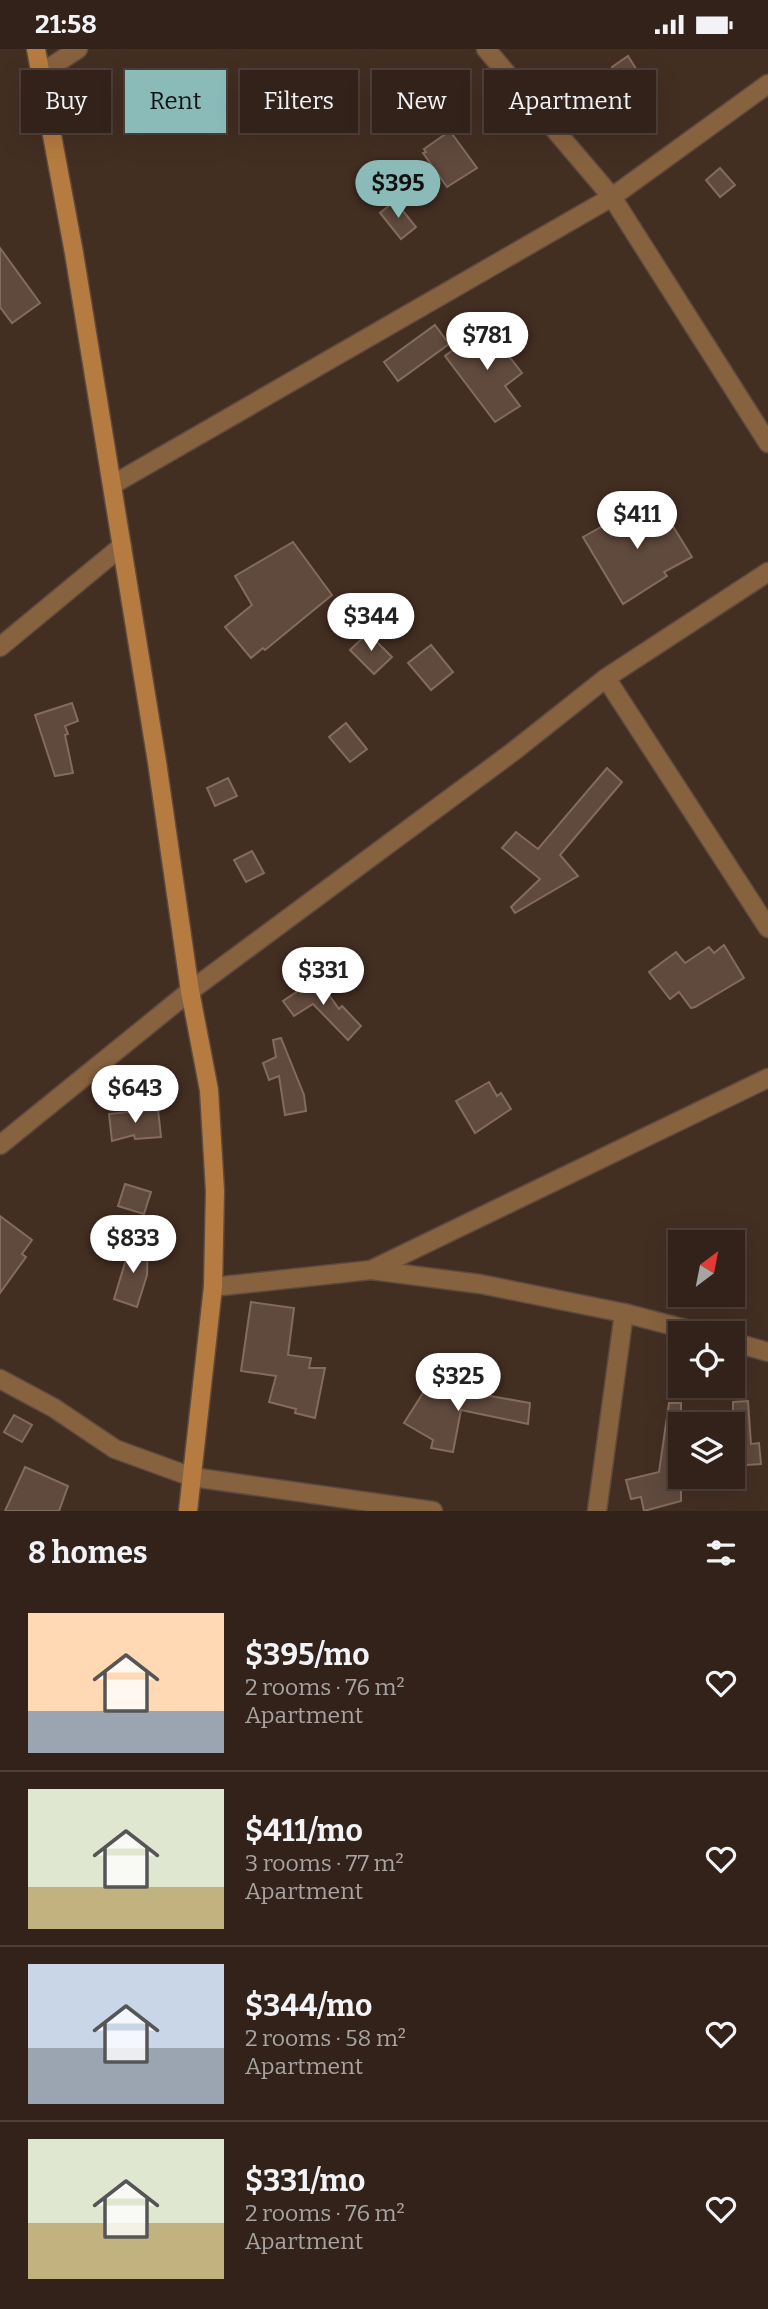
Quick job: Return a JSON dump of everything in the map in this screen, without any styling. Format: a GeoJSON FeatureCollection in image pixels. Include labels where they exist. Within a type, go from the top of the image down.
{"type":"FeatureCollection","features":[{"type":"Feature","properties":{"kind":"street"},"geometry":{"type":"LineString","coordinates":[[36,49],[39,70]]}},
{"type":"Feature","properties":{"kind":"street"},"geometry":{"type":"LineString","coordinates":[[46,70],[78,49]]}},
{"type":"Feature","properties":{"kind":"street"},"geometry":{"type":"LineString","coordinates":[[486,49],[612,197],[768,443]]}},
{"type":"Feature","properties":{"kind":"street"},"geometry":{"type":"LineString","coordinates":[[112,485],[612,197],[768,84]]}},
{"type":"Feature","properties":{"kind":"street"},"geometry":{"type":"LineString","coordinates":[[51,133],[74,253],[159,775],[190,991],[209,1090],[215,1191],[213,1287],[188,1511]]}},
{"type":"Feature","properties":{"kind":"street"},"geometry":{"type":"LineString","coordinates":[[0,647],[122,546]]}},
{"type":"Feature","properties":{"kind":"street"},"geometry":{"type":"LineString","coordinates":[[0,1145],[190,991],[514,751],[606,678],[768,572]]}},
{"type":"Feature","properties":{"kind":"street"},"geometry":{"type":"LineString","coordinates":[[606,678],[768,928]]}},
{"type":"Feature","properties":{"kind":"street"},"geometry":{"type":"LineString","coordinates":[[371,1270],[768,1078]]}},
{"type":"Feature","properties":{"kind":"street"},"geometry":{"type":"LineString","coordinates":[[213,1287],[371,1270],[480,1284],[668,1324]]}},
{"type":"Feature","properties":{"kind":"street"},"geometry":{"type":"LineString","coordinates":[[597,1511],[624,1313]]}},
{"type":"Feature","properties":{"kind":"street"},"geometry":{"type":"LineString","coordinates":[[745,1345],[768,1352]]}},
{"type":"Feature","properties":{"kind":"street"},"geometry":{"type":"LineString","coordinates":[[0,1379],[54,1408],[115,1449],[192,1477],[433,1511]]}},
{"type":"Feature","properties":{"kind":"building"},"geometry":{"type":"Polygon","coordinates":[[[628,56],[637,70],[614,70],[612,67],[628,56]]]}},
{"type":"Feature","properties":{"kind":"building"},"geometry":{"type":"Polygon","coordinates":[[[447,133],[451,133],[477,168],[447,187],[423,153],[426,152],[424,149],[447,133]]]}},
{"type":"Feature","properties":{"kind":"building"},"geometry":{"type":"Polygon","coordinates":[[[720,168],[735,185],[720,197],[706,180],[720,168]]]}},
{"type":"Feature","properties":{"kind":"building"},"geometry":{"type":"Polygon","coordinates":[[[395,201],[416,227],[401,239],[380,213],[395,201]]]}},
{"type":"Feature","properties":{"kind":"building"},"geometry":{"type":"Polygon","coordinates":[[[0,248],[40,303],[12,323],[0,307],[0,248]]]}},
{"type":"Feature","properties":{"kind":"building"},"geometry":{"type":"Polygon","coordinates":[[[435,325],[449,344],[398,381],[384,362],[435,325]]]}},
{"type":"Feature","properties":{"kind":"building"},"geometry":{"type":"Polygon","coordinates":[[[485,325],[522,373],[505,386],[520,406],[495,422],[445,356],[485,325]]]}},
{"type":"Feature","properties":{"kind":"building"},"geometry":{"type":"Polygon","coordinates":[[[658,502],[692,557],[664,572],[667,576],[623,604],[583,537],[628,512],[632,519],[658,502]]]}},
{"type":"Feature","properties":{"kind":"building"},"geometry":{"type":"Polygon","coordinates":[[[293,542],[332,595],[265,650],[263,648],[251,658],[225,627],[252,605],[235,576],[293,542]]]}},
{"type":"Feature","properties":{"kind":"building"},"geometry":{"type":"Polygon","coordinates":[[[368,633],[392,657],[374,674],[350,650],[368,633]]]}},
{"type":"Feature","properties":{"kind":"building"},"geometry":{"type":"Polygon","coordinates":[[[431,645],[453,672],[431,690],[408,663],[431,645]]]}},
{"type":"Feature","properties":{"kind":"building"},"geometry":{"type":"Polygon","coordinates":[[[72,703],[78,721],[65,726],[68,734],[65,735],[73,773],[55,776],[35,715],[72,703]]]}},
{"type":"Feature","properties":{"kind":"building"},"geometry":{"type":"Polygon","coordinates":[[[346,723],[367,749],[350,762],[329,737],[346,723]]]}},
{"type":"Feature","properties":{"kind":"building"},"geometry":{"type":"Polygon","coordinates":[[[607,768],[622,782],[560,855],[578,876],[515,913],[511,907],[540,879],[502,848],[516,832],[538,849],[607,768]]]}},
{"type":"Feature","properties":{"kind":"building"},"geometry":{"type":"Polygon","coordinates":[[[228,778],[237,796],[215,806],[207,788],[228,778]]]}},
{"type":"Feature","properties":{"kind":"building"},"geometry":{"type":"Polygon","coordinates":[[[252,851],[264,873],[246,882],[234,860],[252,851]]]}},
{"type":"Feature","properties":{"kind":"building"},"geometry":{"type":"Polygon","coordinates":[[[724,945],[744,978],[695,1007],[691,1008],[679,992],[670,999],[649,972],[676,952],[685,963],[709,947],[714,953],[724,945]]]}},
{"type":"Feature","properties":{"kind":"building"},"geometry":{"type":"Polygon","coordinates":[[[317,978],[339,1009],[342,1006],[361,1026],[348,1040],[313,1004],[294,1016],[283,1001],[317,978]]]}},
{"type":"Feature","properties":{"kind":"building"},"geometry":{"type":"Polygon","coordinates":[[[281,1038],[304,1095],[306,1111],[285,1115],[279,1076],[269,1080],[263,1063],[276,1057],[273,1040],[281,1038]]]}},
{"type":"Feature","properties":{"kind":"building"},"geometry":{"type":"Polygon","coordinates":[[[489,1082],[497,1096],[501,1093],[511,1109],[475,1133],[456,1101],[489,1082]]]}},
{"type":"Feature","properties":{"kind":"building"},"geometry":{"type":"Polygon","coordinates":[[[158,1109],[161,1137],[135,1139],[134,1135],[112,1141],[109,1114],[158,1109]]]}},
{"type":"Feature","properties":{"kind":"building"},"geometry":{"type":"Polygon","coordinates":[[[125,1184],[151,1192],[144,1214],[118,1206],[125,1184]]]}},
{"type":"Feature","properties":{"kind":"building"},"geometry":{"type":"Polygon","coordinates":[[[0,1216],[32,1240],[22,1254],[26,1257],[0,1293],[0,1216]]]}},
{"type":"Feature","properties":{"kind":"building"},"geometry":{"type":"Polygon","coordinates":[[[130,1243],[148,1244],[147,1275],[137,1307],[114,1299],[127,1256],[129,1257],[130,1243]]]}},
{"type":"Feature","properties":{"kind":"building"},"geometry":{"type":"Polygon","coordinates":[[[251,1302],[294,1308],[288,1355],[311,1358],[309,1368],[325,1368],[315,1418],[295,1413],[296,1409],[269,1402],[276,1376],[241,1371],[251,1302]]]}},
{"type":"Feature","properties":{"kind":"building"},"geometry":{"type":"Polygon","coordinates":[[[428,1385],[530,1403],[528,1424],[461,1410],[453,1452],[431,1448],[433,1440],[404,1423],[428,1385]]]}},
{"type":"Feature","properties":{"kind":"building"},"geometry":{"type":"Polygon","coordinates":[[[748,1401],[751,1444],[759,1443],[761,1464],[745,1465],[745,1412],[733,1412],[733,1402],[748,1401]]]}},
{"type":"Feature","properties":{"kind":"building"},"geometry":{"type":"Polygon","coordinates":[[[669,1403],[681,1403],[681,1412],[668,1412],[668,1489],[681,1489],[681,1501],[644,1511],[641,1497],[631,1499],[626,1480],[659,1472],[669,1403]]]}},
{"type":"Feature","properties":{"kind":"building"},"geometry":{"type":"Polygon","coordinates":[[[14,1415],[32,1425],[22,1442],[4,1432],[14,1415]]]}},
{"type":"Feature","properties":{"kind":"building"},"geometry":{"type":"Polygon","coordinates":[[[25,1467],[68,1486],[59,1511],[5,1511],[25,1467]]]}}]}
